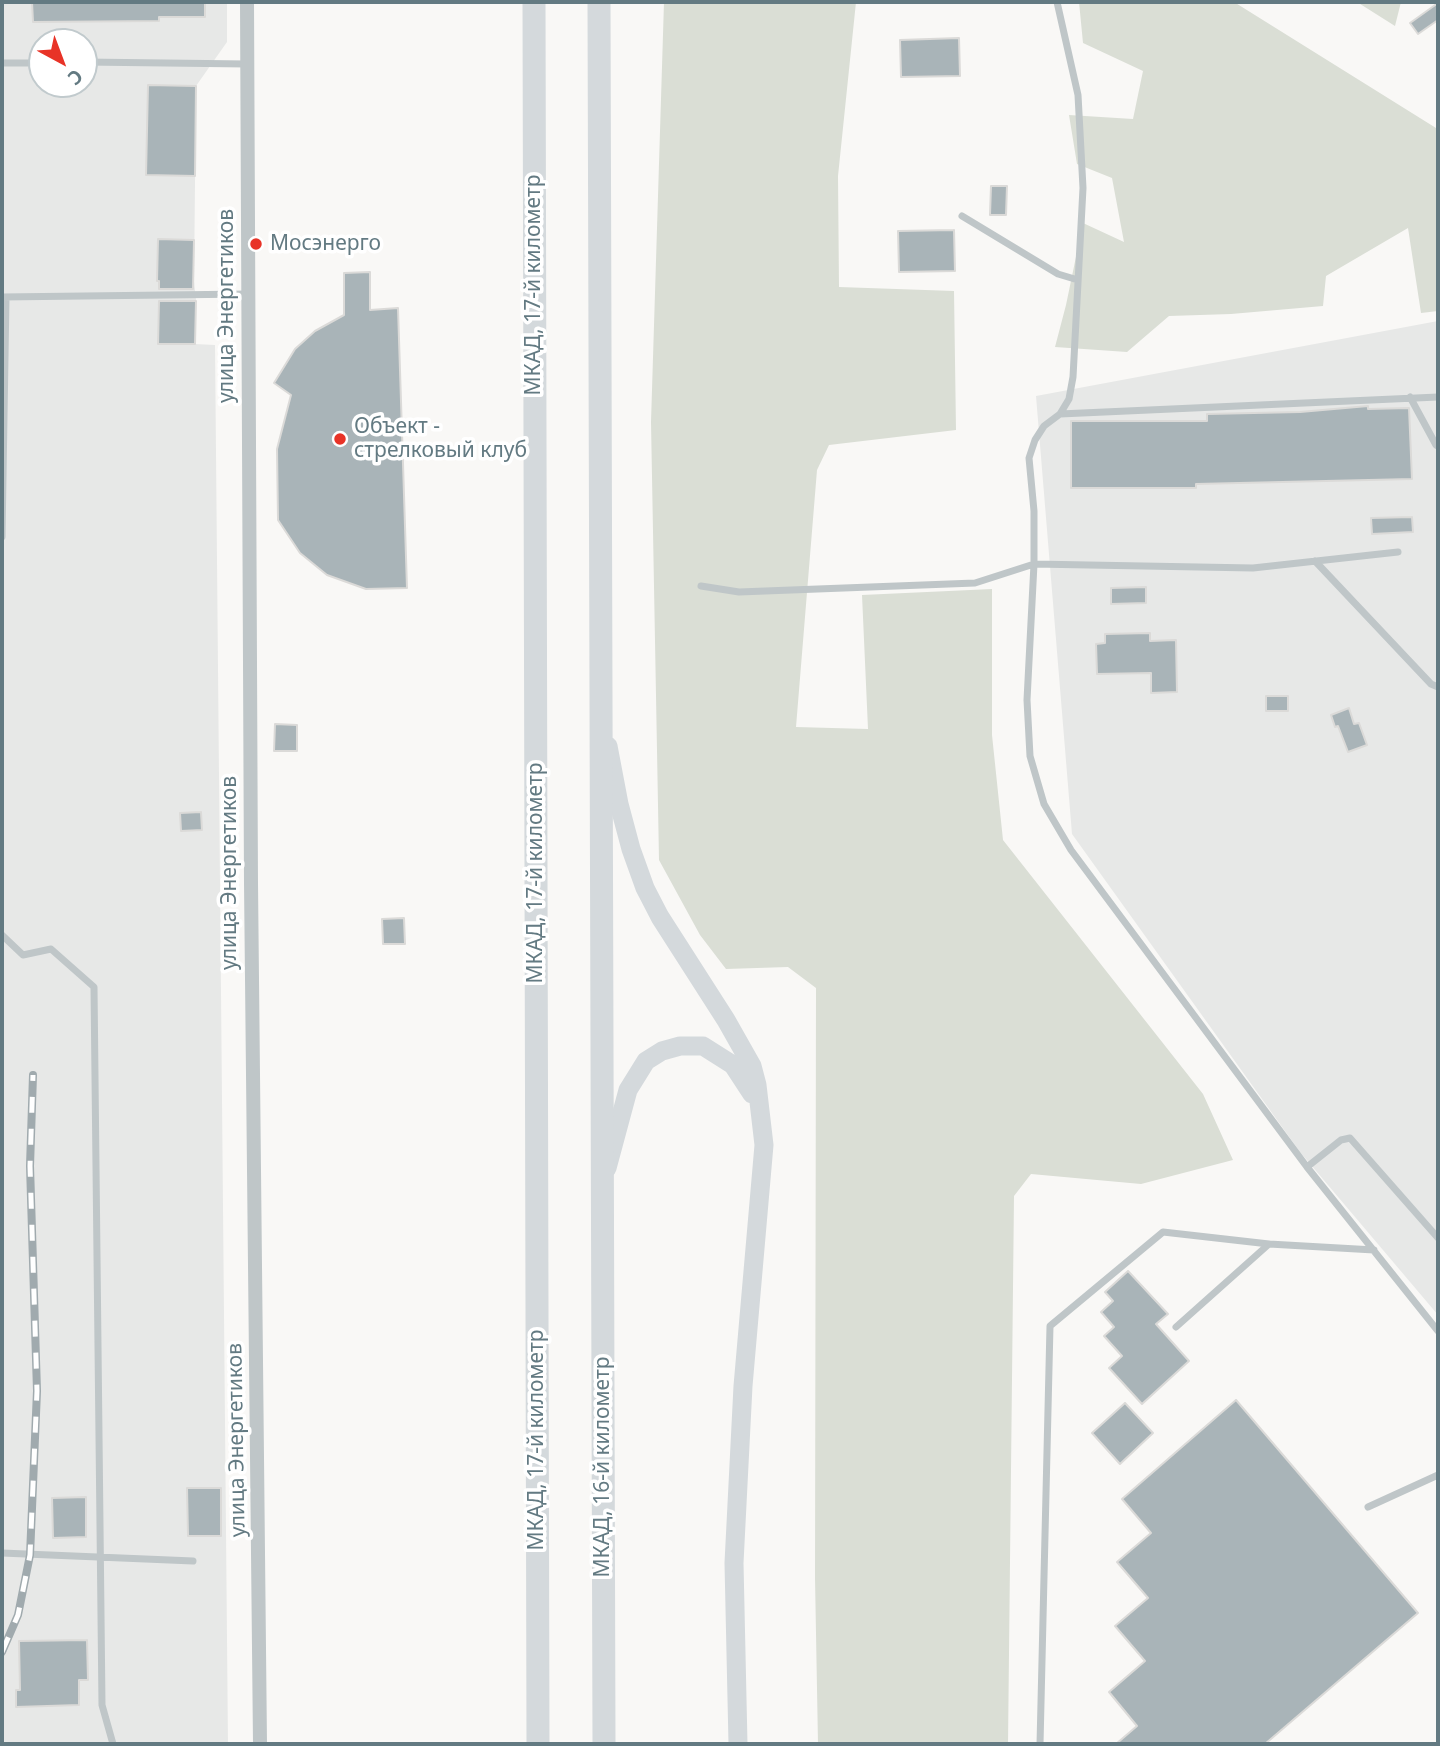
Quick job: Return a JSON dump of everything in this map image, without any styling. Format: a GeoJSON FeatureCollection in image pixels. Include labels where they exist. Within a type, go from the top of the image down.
{"type":"FeatureCollection","features":[{"type":"Feature","properties":{"kind":"highway","name":"МКАД, 17-й километр"},"geometry":{"type":"LineString","coordinates":[[534,2],[538,1744]]}},
{"type":"Feature","properties":{"kind":"highway"},"geometry":{"type":"LineString","coordinates":[[599,2],[602,1190]]}},
{"type":"Feature","properties":{"kind":"highway","name":"МКАД, 16-й километр"},"geometry":{"type":"LineString","coordinates":[[602,1190],[604,1744]]}},
{"type":"Feature","properties":{"kind":"main road"},"geometry":{"type":"LineString","coordinates":[[601,707],[618,804],[645,888],[752,1066],[757,1085],[764,1145],[743,1386],[734,1563],[738,1744]]}},
{"type":"Feature","properties":{"kind":"main road"},"geometry":{"type":"LineString","coordinates":[[602,1190],[628,1090],[646,1061],[663,1051],[680,1046],[703,1046],[719,1054],[733,1065],[746,1081],[760,1110]]}},
{"type":"Feature","properties":{"kind":"street","name":"улица Энергетиков"},"geometry":{"type":"LineString","coordinates":[[247,2],[251,883],[260,1744]]}},
{"type":"Feature","properties":{"kind":"lane"},"geometry":{"type":"LineString","coordinates":[[1057,2],[1078,95],[1083,188],[1073,377],[1069,399],[1060,414],[1044,426],[1035,440],[1029,458],[1034,511],[1027,700],[1030,756],[1044,804],[1071,850],[1307,1167],[1438,1331]]}},
{"type":"Feature","properties":{"kind":"lane"},"geometry":{"type":"LineString","coordinates":[[98,62],[247,64]]}},
{"type":"Feature","properties":{"kind":"lane"},"geometry":{"type":"LineString","coordinates":[[2,63],[28,63]]}},
{"type":"Feature","properties":{"kind":"lane"},"geometry":{"type":"LineString","coordinates":[[962,216],[1058,274],[1078,280]]}},
{"type":"Feature","properties":{"kind":"lane"},"geometry":{"type":"LineString","coordinates":[[2,537],[4,297],[248,294]]}},
{"type":"Feature","properties":{"kind":"lane"},"geometry":{"type":"LineString","coordinates":[[1410,397],[1438,446]]}},
{"type":"Feature","properties":{"kind":"lane"},"geometry":{"type":"LineString","coordinates":[[1060,414],[1438,397]]}},
{"type":"Feature","properties":{"kind":"lane"},"geometry":{"type":"LineString","coordinates":[[701,586],[739,592],[975,583],[1034,564],[1253,568],[1398,552]]}},
{"type":"Feature","properties":{"kind":"lane"},"geometry":{"type":"LineString","coordinates":[[1315,561],[1431,684],[1438,687]]}},
{"type":"Feature","properties":{"kind":"lane"},"geometry":{"type":"LineString","coordinates":[[2,935],[23,955],[51,949],[94,987],[102,1705],[113,1744]]}},
{"type":"Feature","properties":{"kind":"lane"},"geometry":{"type":"LineString","coordinates":[[1307,1167],[1341,1140],[1350,1138],[1438,1238]]}},
{"type":"Feature","properties":{"kind":"lane"},"geometry":{"type":"LineString","coordinates":[[1040,1744],[1050,1326],[1163,1232],[1269,1244],[1374,1251]]}},
{"type":"Feature","properties":{"kind":"lane"},"geometry":{"type":"LineString","coordinates":[[1176,1327],[1269,1244]]}},
{"type":"Feature","properties":{"kind":"lane"},"geometry":{"type":"LineString","coordinates":[[1368,1507],[1438,1475]]}},
{"type":"Feature","properties":{"kind":"lane"},"geometry":{"type":"LineString","coordinates":[[2,1553],[193,1561]]}},
{"type":"Feature","properties":{"kind":"shaded area"},"geometry":{"type":"Polygon","coordinates":[[[2,2],[227,2],[227,42],[196,86],[194,281],[195,344],[215,345],[228,1744],[2,1744],[2,2]]]}},
{"type":"Feature","properties":{"kind":"shaded area"},"geometry":{"type":"Polygon","coordinates":[[[664,2],[856,2],[838,176],[839,287],[954,291],[956,430],[829,445],[817,470],[796,727],[868,729],[862,595],[992,589],[992,735],[1003,840],[1203,1094],[1233,1160],[1141,1184],[1031,1174],[1014,1196],[1008,1744],[818,1744],[815,1578],[816,988],[788,967],[726,969],[700,935],[659,860],[651,422],[664,2]]]}},
{"type":"Feature","properties":{"kind":"shaded area"},"geometry":{"type":"Polygon","coordinates":[[[1079,2],[1234,2],[1436,128],[1438,311],[1421,313],[1408,228],[1326,276],[1323,306],[1169,316],[1127,352],[1055,347],[1083,223],[1124,242],[1112,178],[1077,164],[1069,115],[1133,119],[1143,71],[1083,43],[1079,2]]]}},
{"type":"Feature","properties":{"kind":"shaded area"},"geometry":{"type":"Polygon","coordinates":[[[1357,2],[1401,2],[1395,26],[1357,2]]]}},
{"type":"Feature","properties":{"kind":"shaded area"},"geometry":{"type":"Polygon","coordinates":[[[1438,321],[1438,1315],[1300,1152],[1072,834],[1036,396],[1438,321]]]}},
{"type":"Feature","properties":{"kind":"building"},"geometry":{"type":"Polygon","coordinates":[[[32,2],[205,2],[205,17],[159,17],[159,21],[33,22],[32,2]]]}},
{"type":"Feature","properties":{"kind":"building"},"geometry":{"type":"Polygon","coordinates":[[[1438,3],[1438,20],[1418,34],[1410,23],[1438,3]]]}},
{"type":"Feature","properties":{"kind":"building"},"geometry":{"type":"Polygon","coordinates":[[[959,38],[960,76],[901,77],[900,40],[959,38]]]}},
{"type":"Feature","properties":{"kind":"building"},"geometry":{"type":"Polygon","coordinates":[[[148,85],[196,86],[195,176],[146,175],[148,85]]]}},
{"type":"Feature","properties":{"kind":"building"},"geometry":{"type":"Polygon","coordinates":[[[991,186],[1007,186],[1006,215],[990,215],[991,186]]]}},
{"type":"Feature","properties":{"kind":"building"},"geometry":{"type":"Polygon","coordinates":[[[954,230],[955,271],[899,272],[898,231],[954,230]]]}},
{"type":"Feature","properties":{"kind":"building"},"geometry":{"type":"Polygon","coordinates":[[[158,239],[194,240],[193,289],[159,289],[158,239]]]}},
{"type":"Feature","properties":{"kind":"building","name":"Объект - стрелковый клуб"},"geometry":{"type":"Polygon","coordinates":[[[370,272],[370,310],[398,308],[407,588],[366,589],[327,575],[300,553],[278,520],[277,449],[291,395],[274,383],[295,349],[315,331],[344,315],[344,273],[370,272]]]}},
{"type":"Feature","properties":{"kind":"building"},"geometry":{"type":"Polygon","coordinates":[[[159,301],[196,301],[195,344],[158,344],[159,301]]]}},
{"type":"Feature","properties":{"kind":"building"},"geometry":{"type":"Polygon","coordinates":[[[1368,406],[1368,409],[1409,408],[1412,479],[1196,484],[1196,488],[1071,488],[1071,421],[1207,421],[1207,414],[1300,412],[1368,406]]]}},
{"type":"Feature","properties":{"kind":"building"},"geometry":{"type":"Polygon","coordinates":[[[1412,517],[1413,532],[1372,534],[1371,518],[1412,517]]]}},
{"type":"Feature","properties":{"kind":"building"},"geometry":{"type":"Polygon","coordinates":[[[1146,587],[1146,603],[1111,604],[1111,588],[1146,587]]]}},
{"type":"Feature","properties":{"kind":"building"},"geometry":{"type":"Polygon","coordinates":[[[1150,633],[1150,641],[1176,640],[1177,692],[1151,693],[1151,673],[1097,674],[1096,644],[1105,643],[1105,634],[1150,633]]]}},
{"type":"Feature","properties":{"kind":"building"},"geometry":{"type":"Polygon","coordinates":[[[1266,696],[1288,696],[1288,711],[1266,711],[1266,696]]]}},
{"type":"Feature","properties":{"kind":"building"},"geometry":{"type":"Polygon","coordinates":[[[1349,708],[1354,724],[1359,723],[1367,745],[1348,752],[1331,715],[1349,708]]]}},
{"type":"Feature","properties":{"kind":"building"},"geometry":{"type":"Polygon","coordinates":[[[275,724],[297,725],[297,751],[274,751],[275,724]]]}},
{"type":"Feature","properties":{"kind":"building"},"geometry":{"type":"Polygon","coordinates":[[[201,812],[202,830],[181,831],[180,813],[201,812]]]}},
{"type":"Feature","properties":{"kind":"building"},"geometry":{"type":"Polygon","coordinates":[[[404,918],[405,944],[383,944],[382,919],[404,918]]]}},
{"type":"Feature","properties":{"kind":"building"},"geometry":{"type":"Polygon","coordinates":[[[1128,1271],[1168,1314],[1156,1324],[1189,1361],[1142,1404],[1109,1368],[1122,1356],[1104,1336],[1114,1327],[1101,1312],[1113,1301],[1105,1292],[1128,1271]]]}},
{"type":"Feature","properties":{"kind":"building"},"geometry":{"type":"Polygon","coordinates":[[[1236,1400],[1418,1613],[1265,1744],[1116,1744],[1137,1726],[1109,1692],[1145,1661],[1115,1626],[1148,1598],[1117,1562],[1151,1533],[1122,1499],[1236,1400]]]}},
{"type":"Feature","properties":{"kind":"building"},"geometry":{"type":"Polygon","coordinates":[[[1125,1403],[1153,1433],[1120,1464],[1092,1433],[1125,1403]]]}},
{"type":"Feature","properties":{"kind":"building"},"geometry":{"type":"Polygon","coordinates":[[[187,1488],[221,1488],[221,1536],[188,1536],[187,1488]]]}},
{"type":"Feature","properties":{"kind":"building"},"geometry":{"type":"Polygon","coordinates":[[[86,1497],[86,1537],[53,1538],[52,1498],[86,1497]]]}},
{"type":"Feature","properties":{"kind":"building"},"geometry":{"type":"Polygon","coordinates":[[[87,1640],[88,1680],[79,1680],[79,1705],[16,1707],[16,1690],[20,1690],[19,1641],[87,1640]]]}},
{"type":"Feature","properties":{"kind":"railway"},"geometry":{"type":"LineString","coordinates":[[2,1652],[18,1615],[30,1555],[37,1391],[30,1166],[33,1075]]}},
{"type":"Feature","properties":{"kind":"place","name":"Мосэнерго"},"geometry":{"type":"Point","coordinates":[256,244]}},
{"type":"Feature","properties":{"kind":"place","name":"Объект - стрелковый клуб"},"geometry":{"type":"Point","coordinates":[340,439]}}]}
